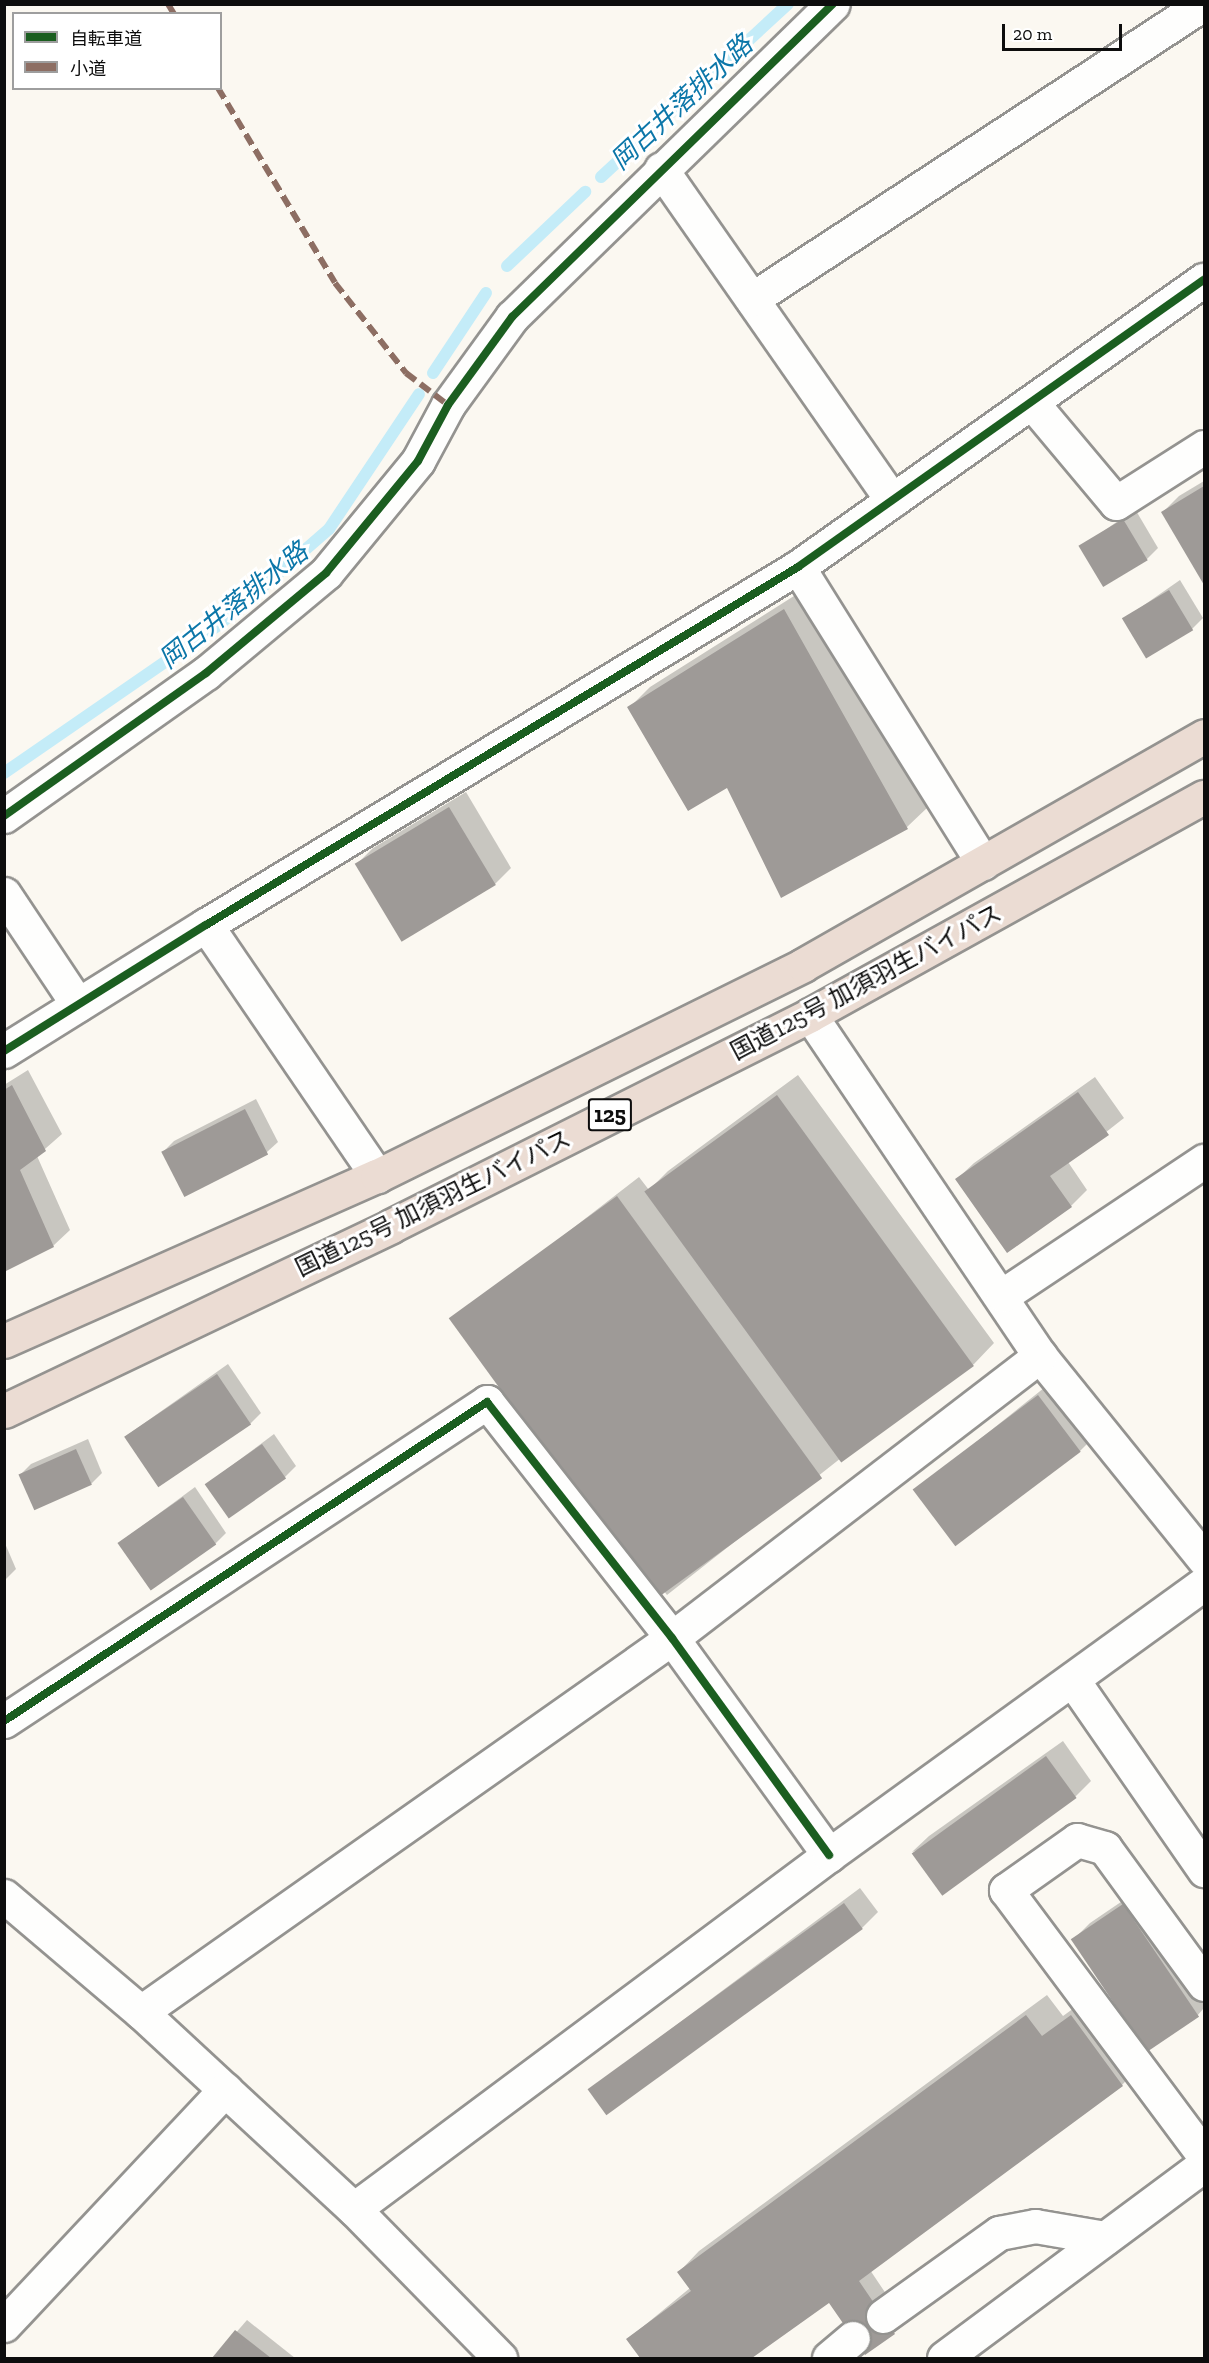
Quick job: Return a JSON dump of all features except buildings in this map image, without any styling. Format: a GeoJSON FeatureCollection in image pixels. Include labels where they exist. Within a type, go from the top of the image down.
{"type":"FeatureCollection","features":[{"type":"Feature","properties":{"kind":"highway","name":"国道125号 加須羽生バイパス"},"geometry":{"type":"LineString","coordinates":[[4,1341],[377,1176],[803,965],[1204,736]]}},
{"type":"Feature","properties":{"kind":"highway","name":"国道125号 加須羽生バイパス"},"geometry":{"type":"LineString","coordinates":[[4,1411],[391,1226],[810,1015],[1204,797]]}},
{"type":"Feature","properties":{"kind":"street"},"geometry":{"type":"LineString","coordinates":[[4,816],[206,673],[326,573],[418,460],[448,405],[512,317],[832,4]]}},
{"type":"Feature","properties":{"kind":"street"},"geometry":{"type":"LineString","coordinates":[[752,299],[1188,9]]}},
{"type":"Feature","properties":{"kind":"street"},"geometry":{"type":"LineString","coordinates":[[661,169],[892,500]]}},
{"type":"Feature","properties":{"kind":"street"},"geometry":{"type":"LineString","coordinates":[[4,1051],[206,925],[798,567],[1033,404],[1204,280]]}},
{"type":"Feature","properties":{"kind":"street"},"geometry":{"type":"LineString","coordinates":[[1033,404],[1116,503],[1204,447]]}},
{"type":"Feature","properties":{"kind":"street"},"geometry":{"type":"LineString","coordinates":[[798,567],[983,862]]}},
{"type":"Feature","properties":{"kind":"street"},"geometry":{"type":"LineString","coordinates":[[4,894],[78,1005]]}},
{"type":"Feature","properties":{"kind":"street"},"geometry":{"type":"LineString","coordinates":[[206,925],[377,1176]]}},
{"type":"Feature","properties":{"kind":"street"},"geometry":{"type":"LineString","coordinates":[[810,1015],[1003,1295],[1040,1356],[1204,1559]]}},
{"type":"Feature","properties":{"kind":"street"},"geometry":{"type":"LineString","coordinates":[[1003,1295],[1204,1161]]}},
{"type":"Feature","properties":{"kind":"street"},"geometry":{"type":"LineString","coordinates":[[141,2012],[672,1638],[1040,1356]]}},
{"type":"Feature","properties":{"kind":"street"},"geometry":{"type":"LineString","coordinates":[[4,1721],[487,1402],[672,1638],[829,1855]]}},
{"type":"Feature","properties":{"kind":"street"},"geometry":{"type":"LineString","coordinates":[[354,2209],[829,1855],[1074,1682],[1204,1584]]}},
{"type":"Feature","properties":{"kind":"street"},"geometry":{"type":"LineString","coordinates":[[1074,1682],[1204,1870]]}},
{"type":"Feature","properties":{"kind":"street"},"geometry":{"type":"LineString","coordinates":[[1204,1984],[1105,1848],[1077,1840],[1006,1890],[1204,2157]]}},
{"type":"Feature","properties":{"kind":"street"},"geometry":{"type":"LineString","coordinates":[[4,1896],[141,2012],[354,2209],[493,2356]]}},
{"type":"Feature","properties":{"kind":"street"},"geometry":{"type":"LineString","coordinates":[[4,2325],[225,2090]]}},
{"type":"Feature","properties":{"kind":"street"},"geometry":{"type":"LineString","coordinates":[[944,2358],[1204,2165]]}},
{"type":"Feature","properties":{"kind":"street"},"geometry":{"type":"LineString","coordinates":[[883,2316],[999,2233],[1035,2226],[1105,2238]]}},
{"type":"Feature","properties":{"kind":"waterway","name":"岡古井落排水路"},"geometry":{"type":"LineString","coordinates":[[601,177],[788,4]]}},
{"type":"Feature","properties":{"kind":"waterway","name":"岡古井落排水路"},"geometry":{"type":"LineString","coordinates":[[507,266],[585,192]]}},
{"type":"Feature","properties":{"kind":"waterway","name":"岡古井落排水路"},"geometry":{"type":"LineString","coordinates":[[433,373],[486,293]]}},
{"type":"Feature","properties":{"kind":"waterway","name":"岡古井落排水路"},"geometry":{"type":"LineString","coordinates":[[4,773],[220,624],[329,529],[419,394]]}},
{"type":"Feature","properties":{"kind":"marked path"},"geometry":{"type":"LineString","coordinates":[[168,4],[173,12]]}},
{"type":"Feature","properties":{"kind":"marked path"},"geometry":{"type":"LineString","coordinates":[[219,90],[335,283],[406,373],[448,405]]}},
{"type":"Feature","properties":{"kind":"cycle path"},"geometry":{"type":"LineString","coordinates":[[4,816],[206,673],[326,573],[418,461],[448,405],[512,317],[833,4]]}},
{"type":"Feature","properties":{"kind":"cycle path"},"geometry":{"type":"LineString","coordinates":[[4,1051],[206,925],[798,567],[1204,280]]}},
{"type":"Feature","properties":{"kind":"cycle path"},"geometry":{"type":"LineString","coordinates":[[4,1721],[487,1402],[672,1638],[829,1855]]}}]}
